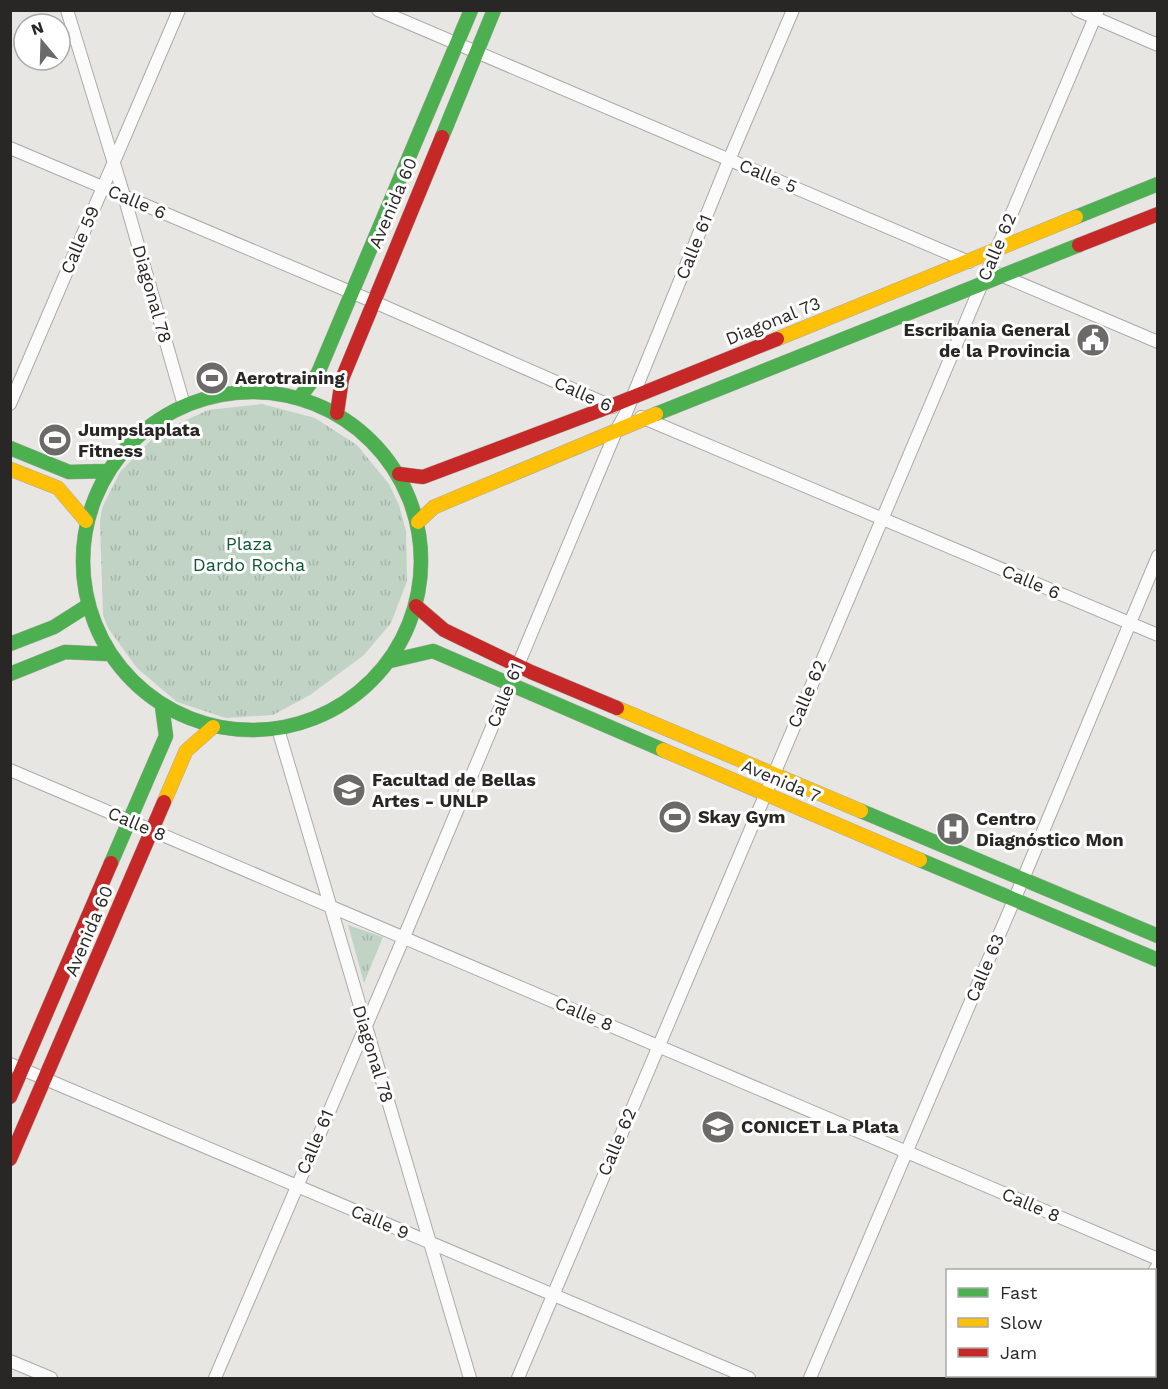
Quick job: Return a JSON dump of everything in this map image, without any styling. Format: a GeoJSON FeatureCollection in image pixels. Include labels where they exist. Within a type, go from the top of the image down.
{"type":"FeatureCollection","features":[{"type":"Feature","properties":{"kind":"main road","name":"Avenida 60"},"geometry":{"type":"LineString","coordinates":[[300,397],[318,373],[471,10]]}},
{"type":"Feature","properties":{"kind":"main road","name":"Avenida 60"},"geometry":{"type":"LineString","coordinates":[[337,413],[342,379],[372,301],[494,10]]}},
{"type":"Feature","properties":{"kind":"main road","name":"Diagonal 73"},"geometry":{"type":"LineString","coordinates":[[399,474],[424,486],[611,406],[1158,184]]}},
{"type":"Feature","properties":{"kind":"main road"},"geometry":{"type":"LineString","coordinates":[[418,522],[434,507],[643,418],[1158,214]]}},
{"type":"Feature","properties":{"kind":"main road"},"geometry":{"type":"LineString","coordinates":[[318,373],[327,380],[342,379]]}},
{"type":"Feature","properties":{"kind":"main road"},"geometry":{"type":"LineString","coordinates":[[246,391],[300,397],[337,413],[399,474],[412,501],[418,522],[416,606],[390,661],[369,685],[343,705],[316,718],[278,729],[263,731],[213,727],[162,706],[108,654],[94,627],[85,599],[86,521],[107,471],[135,437],[184,405],[246,391]]}},
{"type":"Feature","properties":{"kind":"main road"},"geometry":{"type":"LineString","coordinates":[[10,448],[69,472],[107,471]]}},
{"type":"Feature","properties":{"kind":"main road"},"geometry":{"type":"LineString","coordinates":[[10,469],[58,488],[86,521]]}},
{"type":"Feature","properties":{"kind":"main road"},"geometry":{"type":"LineString","coordinates":[[424,486],[434,507]]}},
{"type":"Feature","properties":{"kind":"main road"},"geometry":{"type":"LineString","coordinates":[[10,644],[54,627],[87,606]]}},
{"type":"Feature","properties":{"kind":"main road","name":"Avenida 7"},"geometry":{"type":"LineString","coordinates":[[416,606],[444,630],[517,666],[1158,936]]}},
{"type":"Feature","properties":{"kind":"main road"},"geometry":{"type":"LineString","coordinates":[[54,627],[66,639],[65,652]]}},
{"type":"Feature","properties":{"kind":"main road","name":"Avenida 7"},"geometry":{"type":"LineString","coordinates":[[390,661],[433,651],[1158,960]]}},
{"type":"Feature","properties":{"kind":"main road"},"geometry":{"type":"LineString","coordinates":[[10,674],[65,652],[108,654]]}},
{"type":"Feature","properties":{"kind":"main road","name":"Avenida 60"},"geometry":{"type":"LineString","coordinates":[[10,1097],[16,1067],[166,736],[162,706]]}},
{"type":"Feature","properties":{"kind":"main road","name":"Avenida 60"},"geometry":{"type":"LineString","coordinates":[[10,1159],[186,751],[213,727]]}},
{"type":"Feature","properties":{"kind":"street","name":"Diagonal 78"},"geometry":{"type":"LineString","coordinates":[[67,10],[124,196],[184,405]]}},
{"type":"Feature","properties":{"kind":"street","name":"Calle 59"},"geometry":{"type":"LineString","coordinates":[[10,404],[179,10]]}},
{"type":"Feature","properties":{"kind":"street","name":"Calle 5"},"geometry":{"type":"LineString","coordinates":[[378,10],[1158,342]]}},
{"type":"Feature","properties":{"kind":"street","name":"Calle 61"},"geometry":{"type":"LineString","coordinates":[[215,1378],[632,398],[793,10]]}},
{"type":"Feature","properties":{"kind":"street"},"geometry":{"type":"LineString","coordinates":[[1077,10],[1096,14],[1158,45]]}},
{"type":"Feature","properties":{"kind":"street","name":"Calle 62"},"geometry":{"type":"LineString","coordinates":[[518,1378],[1096,14]]}},
{"type":"Feature","properties":{"kind":"street","name":"Calle 6"},"geometry":{"type":"LineString","coordinates":[[10,148],[372,301],[611,406],[1158,635]]}},
{"type":"Feature","properties":{"kind":"street","name":"Calle 63"},"geometry":{"type":"LineString","coordinates":[[810,1378],[1158,556]]}},
{"type":"Feature","properties":{"kind":"street","name":"Diagonal 78"},"geometry":{"type":"LineString","coordinates":[[278,729],[470,1378]]}},
{"type":"Feature","properties":{"kind":"street","name":"Calle 8"},"geometry":{"type":"LineString","coordinates":[[10,770],[1158,1259]]}},
{"type":"Feature","properties":{"kind":"street","name":"Calle 9"},"geometry":{"type":"LineString","coordinates":[[16,1067],[749,1378]]}},
{"type":"Feature","properties":{"kind":"street"},"geometry":{"type":"LineString","coordinates":[[10,1361],[51,1378]]}},
{"type":"Feature","properties":{"kind":"green space","name":"Plaza Dardo Rocha"},"geometry":{"type":"Polygon","coordinates":[[[262,404],[315,418],[357,445],[389,484],[399,505],[406,531],[407,581],[391,623],[364,655],[310,695],[273,715],[226,718],[177,702],[137,668],[108,628],[103,615],[100,521],[102,508],[120,472],[158,433],[208,410],[262,404]]]}},
{"type":"Feature","properties":{"kind":"green space"},"geometry":{"type":"Polygon","coordinates":[[[348,925],[383,937],[364,983],[348,925]]]}},
{"type":"Feature","properties":{"kind":"traffic: fast"},"geometry":{"type":"LineString","coordinates":[[300,397],[318,373],[471,10]]}},
{"type":"Feature","properties":{"kind":"traffic: fast"},"geometry":{"type":"LineString","coordinates":[[442,137],[494,10]]}},
{"type":"Feature","properties":{"kind":"traffic: fast"},"geometry":{"type":"LineString","coordinates":[[1076,217],[1158,184]]}},
{"type":"Feature","properties":{"kind":"traffic: fast"},"geometry":{"type":"LineString","coordinates":[[656,414],[1079,245]]}},
{"type":"Feature","properties":{"kind":"traffic: fast"},"geometry":{"type":"LineString","coordinates":[[252,392],[301,399],[332,412],[359,430],[383,454],[401,481],[414,512],[421,561],[414,610],[401,641],[383,668],[359,692],[332,710],[301,723],[252,730],[203,723],[172,710],[145,692],[121,668],[103,641],[90,610],[83,561],[90,512],[103,481],[121,454],[145,430],[172,412],[203,399],[252,392]]}},
{"type":"Feature","properties":{"kind":"traffic: fast"},"geometry":{"type":"LineString","coordinates":[[10,448],[69,472],[107,471]]}},
{"type":"Feature","properties":{"kind":"traffic: fast"},"geometry":{"type":"LineString","coordinates":[[10,644],[54,627],[87,606]]}},
{"type":"Feature","properties":{"kind":"traffic: fast"},"geometry":{"type":"LineString","coordinates":[[390,661],[433,651],[663,750]]}},
{"type":"Feature","properties":{"kind":"traffic: fast"},"geometry":{"type":"LineString","coordinates":[[10,674],[65,652],[108,654]]}},
{"type":"Feature","properties":{"kind":"traffic: fast"},"geometry":{"type":"LineString","coordinates":[[111,863],[166,736],[162,706]]}},
{"type":"Feature","properties":{"kind":"traffic: fast"},"geometry":{"type":"LineString","coordinates":[[861,811],[1158,936]]}},
{"type":"Feature","properties":{"kind":"traffic: fast"},"geometry":{"type":"LineString","coordinates":[[920,860],[1158,960]]}},
{"type":"Feature","properties":{"kind":"traffic: slow"},"geometry":{"type":"LineString","coordinates":[[777,339],[1076,217]]}},
{"type":"Feature","properties":{"kind":"traffic: slow"},"geometry":{"type":"LineString","coordinates":[[418,522],[434,507],[656,414]]}},
{"type":"Feature","properties":{"kind":"traffic: slow"},"geometry":{"type":"LineString","coordinates":[[10,469],[58,488],[86,521]]}},
{"type":"Feature","properties":{"kind":"traffic: slow"},"geometry":{"type":"LineString","coordinates":[[617,708],[861,811]]}},
{"type":"Feature","properties":{"kind":"traffic: slow"},"geometry":{"type":"LineString","coordinates":[[164,802],[186,751],[213,727]]}},
{"type":"Feature","properties":{"kind":"traffic: slow"},"geometry":{"type":"LineString","coordinates":[[663,750],[920,860]]}},
{"type":"Feature","properties":{"kind":"traffic: jam"},"geometry":{"type":"LineString","coordinates":[[337,413],[342,379],[442,137]]}},
{"type":"Feature","properties":{"kind":"traffic: jam"},"geometry":{"type":"LineString","coordinates":[[1079,245],[1158,214]]}},
{"type":"Feature","properties":{"kind":"traffic: jam"},"geometry":{"type":"LineString","coordinates":[[399,474],[423,477],[611,406],[777,339]]}},
{"type":"Feature","properties":{"kind":"traffic: jam"},"geometry":{"type":"LineString","coordinates":[[416,606],[444,630],[531,672],[617,708]]}},
{"type":"Feature","properties":{"kind":"traffic: jam"},"geometry":{"type":"LineString","coordinates":[[10,1159],[164,802]]}},
{"type":"Feature","properties":{"kind":"traffic: jam"},"geometry":{"type":"LineString","coordinates":[[10,1097],[111,863]]}},
{"type":"Feature","properties":{"kind":"place","name":"Escribania General de la Provincia"},"geometry":{"type":"Point","coordinates":[1093,340]}},
{"type":"Feature","properties":{"kind":"place","name":"Aerotraining"},"geometry":{"type":"Point","coordinates":[212,378]}},
{"type":"Feature","properties":{"kind":"place","name":"Jumpslaplata Fitness"},"geometry":{"type":"Point","coordinates":[55,440]}},
{"type":"Feature","properties":{"kind":"place","name":"Facultad de Bellas Artes - UNLP"},"geometry":{"type":"Point","coordinates":[349,790]}},
{"type":"Feature","properties":{"kind":"place","name":"Skay Gym"},"geometry":{"type":"Point","coordinates":[675,817]}},
{"type":"Feature","properties":{"kind":"place","name":"Centro Diagnóstico Mon"},"geometry":{"type":"Point","coordinates":[953,829]}},
{"type":"Feature","properties":{"kind":"place","name":"CONICET La Plata"},"geometry":{"type":"Point","coordinates":[718,1127]}}]}
